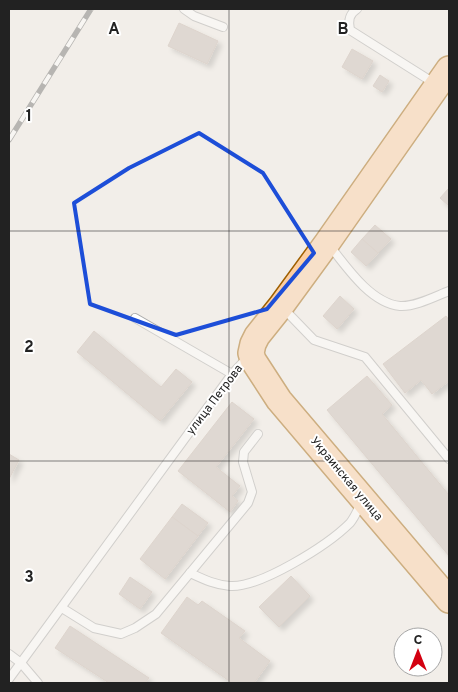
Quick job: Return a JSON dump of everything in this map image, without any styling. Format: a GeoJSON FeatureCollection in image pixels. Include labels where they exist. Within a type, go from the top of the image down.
{"type":"FeatureCollection","features":[{"type":"Feature","properties":{"kind":"main road","name":"улица Петрова"},"geometry":{"type":"LineString","coordinates":[[252,353],[253,344],[257,336],[281,306],[444,77]]}},
{"type":"Feature","properties":{"kind":"main road","name":"Украинская улица"},"geometry":{"type":"LineString","coordinates":[[252,353],[253,360],[279,400],[449,600]]}},
{"type":"Feature","properties":{"kind":"lane"},"geometry":{"type":"LineString","coordinates":[[184,9],[194,16],[223,27]]}},
{"type":"Feature","properties":{"kind":"lane"},"geometry":{"type":"LineString","coordinates":[[357,9],[349,17],[350,30],[444,77]]}},
{"type":"Feature","properties":{"kind":"lane"},"geometry":{"type":"LineString","coordinates":[[327,242],[353,276],[380,300],[401,306],[421,302],[449,291]]}},
{"type":"Feature","properties":{"kind":"lane"},"geometry":{"type":"LineString","coordinates":[[281,306],[314,340],[365,357],[449,459]]}},
{"type":"Feature","properties":{"kind":"lane"},"geometry":{"type":"LineString","coordinates":[[135,318],[232,374]]}},
{"type":"Feature","properties":{"kind":"lane","name":"улица Петрова"},"geometry":{"type":"LineString","coordinates":[[9,679],[232,374],[252,353]]}},
{"type":"Feature","properties":{"kind":"lane"},"geometry":{"type":"LineString","coordinates":[[62,608],[94,628],[121,634],[135,628],[156,614],[248,503],[252,492],[243,462],[244,452],[258,434]]}},
{"type":"Feature","properties":{"kind":"lane"},"geometry":{"type":"LineString","coordinates":[[190,573],[213,583],[231,586],[249,583],[300,560],[334,536],[352,521],[363,498]]}},
{"type":"Feature","properties":{"kind":"lane"},"geometry":{"type":"LineString","coordinates":[[9,654],[21,663],[38,683]]}},
{"type":"Feature","properties":{"kind":"highlighted area"},"geometry":{"type":"Polygon","coordinates":[[[199,133],[263,173],[314,253],[267,309],[176,335],[90,304],[74,203],[129,168],[199,133]]]}},
{"type":"Feature","properties":{"kind":"building"},"geometry":{"type":"Polygon","coordinates":[[[179,23],[218,41],[207,64],[168,46],[179,23]]]}},
{"type":"Feature","properties":{"kind":"building"},"geometry":{"type":"Polygon","coordinates":[[[352,49],[373,61],[362,79],[342,67],[352,49]]]}},
{"type":"Feature","properties":{"kind":"building"},"geometry":{"type":"Polygon","coordinates":[[[380,75],[389,81],[382,92],[373,86],[380,75]]]}},
{"type":"Feature","properties":{"kind":"building"},"geometry":{"type":"Polygon","coordinates":[[[449,188],[449,206],[440,198],[449,188]]]}},
{"type":"Feature","properties":{"kind":"building"},"geometry":{"type":"Polygon","coordinates":[[[375,225],[391,239],[378,253],[362,239],[375,225]]]}},
{"type":"Feature","properties":{"kind":"building"},"geometry":{"type":"Polygon","coordinates":[[[362,239],[378,253],[366,266],[351,252],[362,239]]]}},
{"type":"Feature","properties":{"kind":"building"},"geometry":{"type":"Polygon","coordinates":[[[340,296],[354,309],[337,329],[323,316],[340,296]]]}},
{"type":"Feature","properties":{"kind":"building"},"geometry":{"type":"Polygon","coordinates":[[[446,316],[449,320],[449,381],[432,394],[421,380],[405,393],[383,364],[446,316]]]}},
{"type":"Feature","properties":{"kind":"building"},"geometry":{"type":"Polygon","coordinates":[[[94,331],[161,387],[176,369],[192,382],[160,421],[77,352],[94,331]]]}},
{"type":"Feature","properties":{"kind":"building"},"geometry":{"type":"Polygon","coordinates":[[[367,376],[392,405],[382,414],[449,495],[449,556],[327,410],[367,376]]]}},
{"type":"Feature","properties":{"kind":"building"},"geometry":{"type":"Polygon","coordinates":[[[232,402],[254,419],[216,467],[240,486],[232,496],[238,501],[230,512],[178,471],[232,402]]]}},
{"type":"Feature","properties":{"kind":"building"},"geometry":{"type":"Polygon","coordinates":[[[9,454],[19,460],[9,479],[9,454]]]}},
{"type":"Feature","properties":{"kind":"building"},"geometry":{"type":"Polygon","coordinates":[[[182,504],[208,523],[198,536],[172,517],[182,504]]]}},
{"type":"Feature","properties":{"kind":"building"},"geometry":{"type":"Polygon","coordinates":[[[172,517],[198,536],[165,579],[140,559],[172,517]]]}},
{"type":"Feature","properties":{"kind":"building"},"geometry":{"type":"Polygon","coordinates":[[[291,576],[310,596],[279,627],[259,607],[291,576]]]}},
{"type":"Feature","properties":{"kind":"building"},"geometry":{"type":"Polygon","coordinates":[[[130,577],[152,592],[140,609],[119,594],[130,577]]]}},
{"type":"Feature","properties":{"kind":"building"},"geometry":{"type":"Polygon","coordinates":[[[187,597],[198,605],[202,601],[245,631],[239,638],[270,661],[254,683],[232,683],[161,633],[187,597]]]}},
{"type":"Feature","properties":{"kind":"building"},"geometry":{"type":"Polygon","coordinates":[[[70,626],[149,678],[145,683],[109,683],[55,648],[70,626]]]}},
{"type":"Feature","properties":{"kind":"railway"},"geometry":{"type":"LineString","coordinates":[[9,140],[91,9]]}}]}
